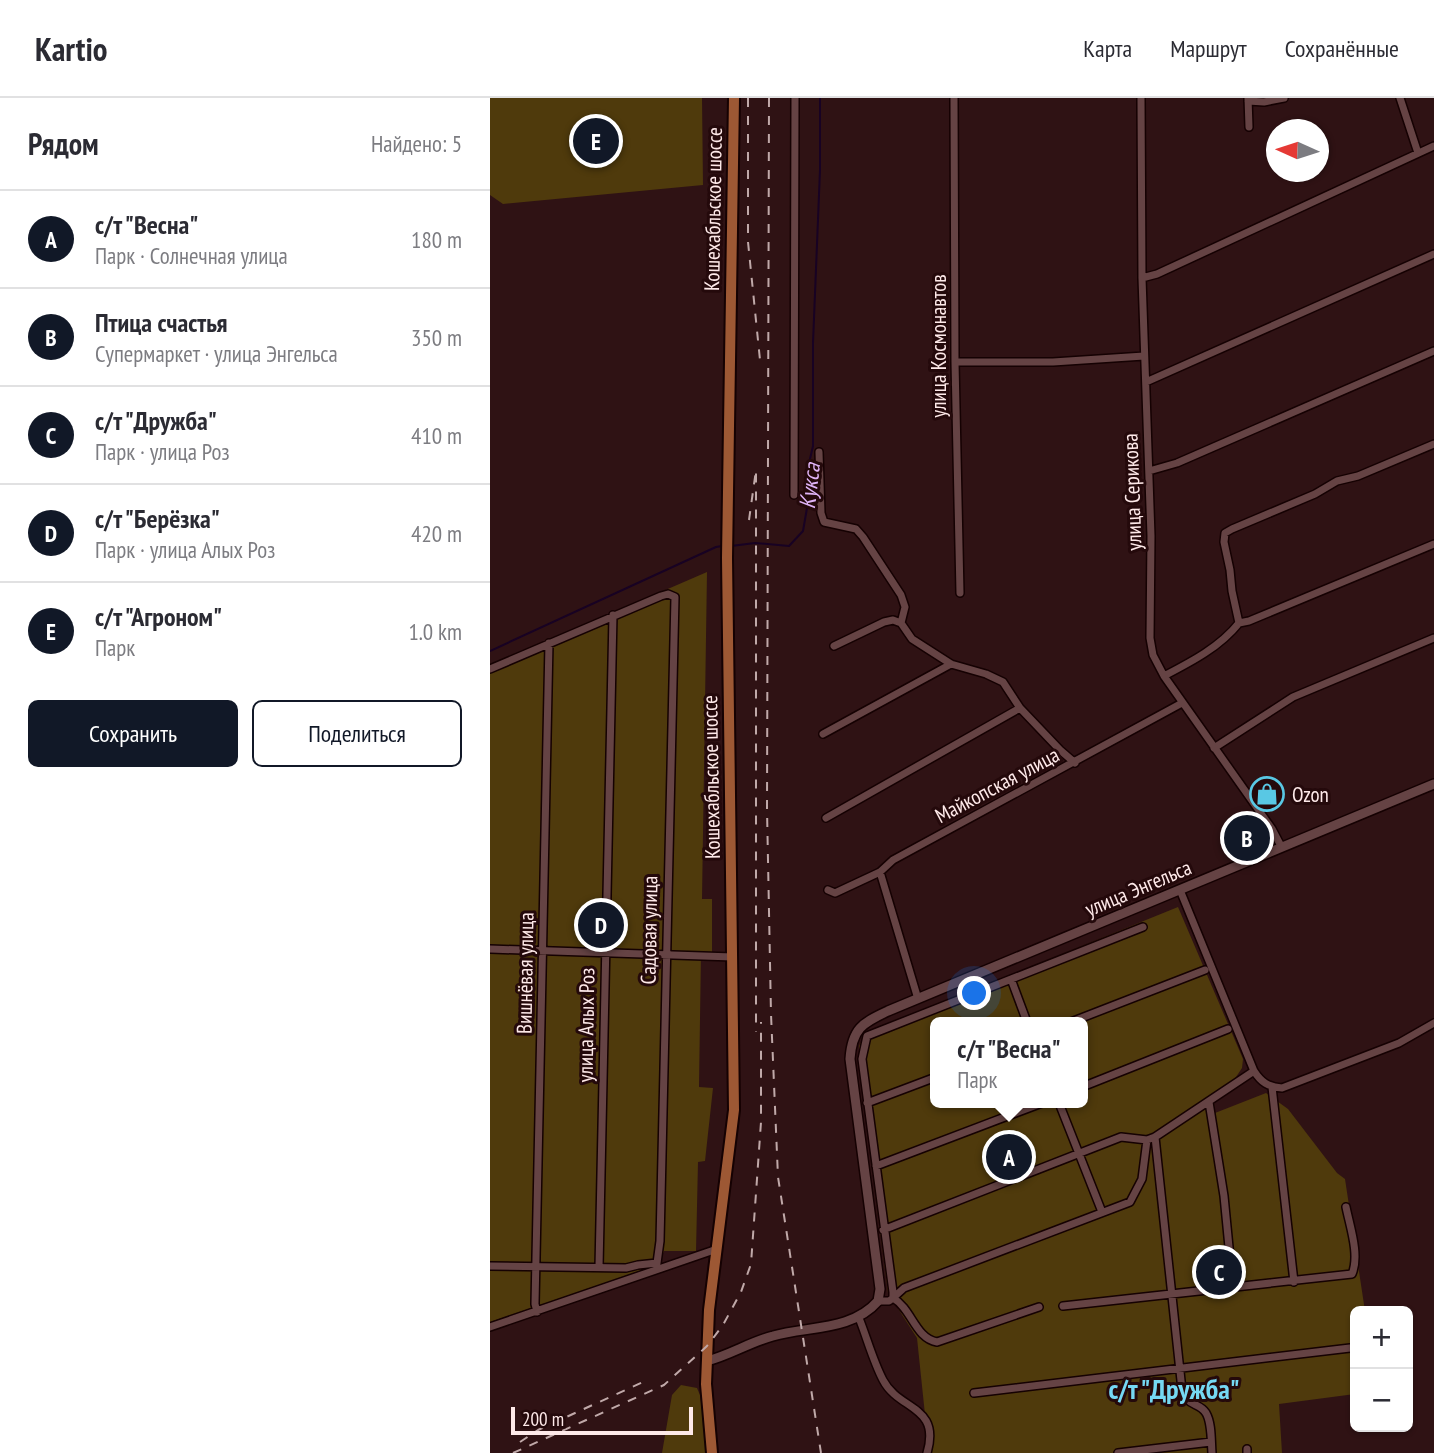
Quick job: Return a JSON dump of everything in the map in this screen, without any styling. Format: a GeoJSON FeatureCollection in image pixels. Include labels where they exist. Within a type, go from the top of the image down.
{"type":"FeatureCollection","features":[{"type":"Feature","properties":{"kind":"main road","name":"Кошехабльское шоссе"},"geometry":{"type":"LineString","coordinates":[[712,1453],[706,1384],[709,1310],[734,1110],[727,534],[734,98]]}},
{"type":"Feature","properties":{"kind":"street"},"geometry":{"type":"LineString","coordinates":[[794,98],[794,495]]}},
{"type":"Feature","properties":{"kind":"street","name":"улица Космонавтов"},"geometry":{"type":"LineString","coordinates":[[954,98],[955,362],[960,593]]}},
{"type":"Feature","properties":{"kind":"street","name":"улица Серикова"},"geometry":{"type":"LineString","coordinates":[[1142,98],[1142,278],[1151,548],[1150,638],[1153,655],[1182,703],[1272,829],[1281,846]]}},
{"type":"Feature","properties":{"kind":"street"},"geometry":{"type":"LineString","coordinates":[[1250,127],[1248,99],[1264,102],[1284,98]]}},
{"type":"Feature","properties":{"kind":"street"},"geometry":{"type":"LineString","coordinates":[[1400,98],[1418,153]]}},
{"type":"Feature","properties":{"kind":"street"},"geometry":{"type":"LineString","coordinates":[[1142,278],[1157,274],[1434,146]]}},
{"type":"Feature","properties":{"kind":"street"},"geometry":{"type":"LineString","coordinates":[[1146,382],[1434,254]]}},
{"type":"Feature","properties":{"kind":"street"},"geometry":{"type":"LineString","coordinates":[[1149,471],[1177,463],[1434,351]]}},
{"type":"Feature","properties":{"kind":"street"},"geometry":{"type":"LineString","coordinates":[[955,362],[1053,362],[1144,356]]}},
{"type":"Feature","properties":{"kind":"street"},"geometry":{"type":"LineString","coordinates":[[1239,623],[1224,542],[1225,533],[1315,494],[1337,481],[1358,476],[1434,444]]}},
{"type":"Feature","properties":{"kind":"street"},"geometry":{"type":"LineString","coordinates":[[819,452],[821,513],[824,522],[856,529],[863,537],[901,595],[905,607],[901,623]]}},
{"type":"Feature","properties":{"kind":"street"},"geometry":{"type":"LineString","coordinates":[[1164,676],[1196,659],[1230,634],[1239,623],[1315,595],[1434,544]]}},
{"type":"Feature","properties":{"kind":"street","name":"Садовая улица"},"geometry":{"type":"LineString","coordinates":[[613,615],[661,596],[668,594],[675,597],[658,1266]]}},
{"type":"Feature","properties":{"kind":"street"},"geometry":{"type":"LineString","coordinates":[[490,669],[613,615]]}},
{"type":"Feature","properties":{"kind":"street","name":"улица Алых Роз"},"geometry":{"type":"LineString","coordinates":[[598,1268],[613,615]]}},
{"type":"Feature","properties":{"kind":"street"},"geometry":{"type":"LineString","coordinates":[[834,646],[884,622],[893,620],[901,623],[912,639],[951,664],[1003,682],[1020,708],[1075,763]]}},
{"type":"Feature","properties":{"kind":"street"},"geometry":{"type":"LineString","coordinates":[[1214,748],[1293,697],[1434,638]]}},
{"type":"Feature","properties":{"kind":"street","name":"Вишнёвая улица"},"geometry":{"type":"LineString","coordinates":[[536,1308],[549,643]]}},
{"type":"Feature","properties":{"kind":"street"},"geometry":{"type":"LineString","coordinates":[[823,734],[951,664]]}},
{"type":"Feature","properties":{"kind":"street","name":"Майкопская улица"},"geometry":{"type":"LineString","coordinates":[[828,890],[835,893],[880,872],[892,860],[1182,703]]}},
{"type":"Feature","properties":{"kind":"street"},"geometry":{"type":"LineString","coordinates":[[826,818],[1020,708]]}},
{"type":"Feature","properties":{"kind":"street","name":"улица Энгельса"},"geometry":{"type":"LineString","coordinates":[[878,1301],[878,1277],[850,1059],[851,1044],[858,1028],[873,1018],[1434,784]]}},
{"type":"Feature","properties":{"kind":"street"},"geometry":{"type":"LineString","coordinates":[[880,872],[918,999]]}},
{"type":"Feature","properties":{"kind":"street"},"geometry":{"type":"LineString","coordinates":[[1180,890],[1254,1071],[1260,1080],[1272,1087],[1282,1088],[1399,1042],[1434,1023]]}},
{"type":"Feature","properties":{"kind":"street"},"geometry":{"type":"LineString","coordinates":[[1039,1307],[937,1342],[929,1340],[921,1333],[901,1303],[893,1298],[862,1059],[867,1035],[1143,927]]}},
{"type":"Feature","properties":{"kind":"street"},"geometry":{"type":"LineString","coordinates":[[490,949],[733,957]]}},
{"type":"Feature","properties":{"kind":"street"},"geometry":{"type":"LineString","coordinates":[[1085,1017],[1205,970]]}},
{"type":"Feature","properties":{"kind":"street"},"geometry":{"type":"LineString","coordinates":[[1011,979],[1025,1017]]}},
{"type":"Feature","properties":{"kind":"street"},"geometry":{"type":"LineString","coordinates":[[1088,1085],[1228,1029]]}},
{"type":"Feature","properties":{"kind":"street"},"geometry":{"type":"LineString","coordinates":[[883,1230],[1121,1137],[1151,1139],[1254,1071]]}},
{"type":"Feature","properties":{"kind":"street"},"geometry":{"type":"LineString","coordinates":[[867,1103],[930,1079]]}},
{"type":"Feature","properties":{"kind":"street"},"geometry":{"type":"LineString","coordinates":[[1272,1087],[1294,1282]]}},
{"type":"Feature","properties":{"kind":"street"},"geometry":{"type":"LineString","coordinates":[[1209,1102],[1233,1288]]}},
{"type":"Feature","properties":{"kind":"street"},"geometry":{"type":"LineString","coordinates":[[876,1166],[1029,1108]]}},
{"type":"Feature","properties":{"kind":"street"},"geometry":{"type":"LineString","coordinates":[[1061,1108],[1101,1212]]}},
{"type":"Feature","properties":{"kind":"street"},"geometry":{"type":"LineString","coordinates":[[1151,1139],[1157,1151],[1184,1397],[1203,1409],[1207,1415],[1212,1453]]}},
{"type":"Feature","properties":{"kind":"street"},"geometry":{"type":"LineString","coordinates":[[707,1361],[769,1336],[859,1318],[878,1301],[889,1301],[904,1288],[1130,1202],[1142,1179],[1151,1139]]}},
{"type":"Feature","properties":{"kind":"street"},"geometry":{"type":"LineString","coordinates":[[1063,1306],[1352,1274],[1354,1253],[1346,1207]]}},
{"type":"Feature","properties":{"kind":"street"},"geometry":{"type":"LineString","coordinates":[[490,1327],[536,1308],[658,1266],[717,1249]]}},
{"type":"Feature","properties":{"kind":"street"},"geometry":{"type":"LineString","coordinates":[[490,1266],[626,1268],[650,1263],[658,1266]]}},
{"type":"Feature","properties":{"kind":"street"},"geometry":{"type":"LineString","coordinates":[[859,1318],[889,1390],[922,1413],[927,1422],[930,1433],[927,1453]]}},
{"type":"Feature","properties":{"kind":"street"},"geometry":{"type":"LineString","coordinates":[[974,1393],[1350,1348]]}},
{"type":"Feature","properties":{"kind":"street"},"geometry":{"type":"LineString","coordinates":[[1118,1453],[1211,1443]]}},
{"type":"Feature","properties":{"kind":"shaded area"},"geometry":{"type":"Polygon","coordinates":[[[490,98],[702,98],[703,185],[503,204],[490,195],[490,98]]]}},
{"type":"Feature","properties":{"kind":"shaded area"},"geometry":{"type":"Polygon","coordinates":[[[707,572],[702,899],[712,899],[712,952],[701,952],[699,1087],[713,1088],[705,1161],[698,1162],[696,1251],[664,1251],[658,1265],[490,1322],[490,666],[707,572]]]}},
{"type":"Feature","properties":{"kind":"shaded area"},"geometry":{"type":"Polygon","coordinates":[[[1178,907],[1243,1059],[1242,1068],[1234,1080],[1237,1087],[1214,1103],[1215,1113],[1266,1093],[1288,1109],[1337,1173],[1345,1179],[1364,1306],[1350,1306],[1350,1395],[1279,1404],[1282,1453],[929,1453],[917,1338],[888,1293],[859,1066],[859,1046],[865,1034],[1178,907]]]}},
{"type":"Feature","properties":{"kind":"shaded area"},"geometry":{"type":"Polygon","coordinates":[[[681,1385],[697,1388],[700,1395],[708,1453],[662,1453],[672,1395],[681,1385]]]}},
{"type":"Feature","properties":{"kind":"waterway","name":"Кукса"},"geometry":{"type":"LineString","coordinates":[[731,546],[755,543],[789,546],[803,531],[807,508],[807,472],[813,446],[820,98]]}},
{"type":"Feature","properties":{"kind":"waterway","name":"Кукса"},"geometry":{"type":"LineString","coordinates":[[490,651],[722,546]]}},
{"type":"Feature","properties":{"kind":"railway"},"geometry":{"type":"LineString","coordinates":[[748,98],[748,242],[760,360]]}},
{"type":"Feature","properties":{"kind":"railway"},"geometry":{"type":"LineString","coordinates":[[769,98],[767,809],[771,1014],[778,1177],[821,1453]]}},
{"type":"Feature","properties":{"kind":"railway"},"geometry":{"type":"LineString","coordinates":[[749,520],[756,470],[756,1032]]}},
{"type":"Feature","properties":{"kind":"railway"},"geometry":{"type":"LineString","coordinates":[[513,1453],[664,1385],[707,1346],[723,1325],[741,1292],[751,1264],[761,1122],[761,1022]]}},
{"type":"Feature","properties":{"kind":"railway"},"geometry":{"type":"LineString","coordinates":[[520,1442],[538,1430],[645,1381]]}},
{"type":"Feature","properties":{"kind":"place","name":"с/т \"Агроном\""},"geometry":{"type":"Point","coordinates":[596,141]}},
{"type":"Feature","properties":{"kind":"place","name":"Ozon"},"geometry":{"type":"Point","coordinates":[1267,794]}},
{"type":"Feature","properties":{"kind":"place","name":"Птица счастья"},"geometry":{"type":"Point","coordinates":[1247,838]}},
{"type":"Feature","properties":{"kind":"place","name":"с/т \"Берёзка\""},"geometry":{"type":"Point","coordinates":[601,925]}},
{"type":"Feature","properties":{"kind":"place","name":"с/т \"Весна\""},"geometry":{"type":"Point","coordinates":[1009,1157]}},
{"type":"Feature","properties":{"kind":"place","name":"с/т \"Дружба\""},"geometry":{"type":"Point","coordinates":[1219,1272]}},
{"type":"Feature","properties":{"kind":"district","name":"с/т \"Дружба\""},"geometry":{"type":"Point","coordinates":[1174,1388]}}]}
